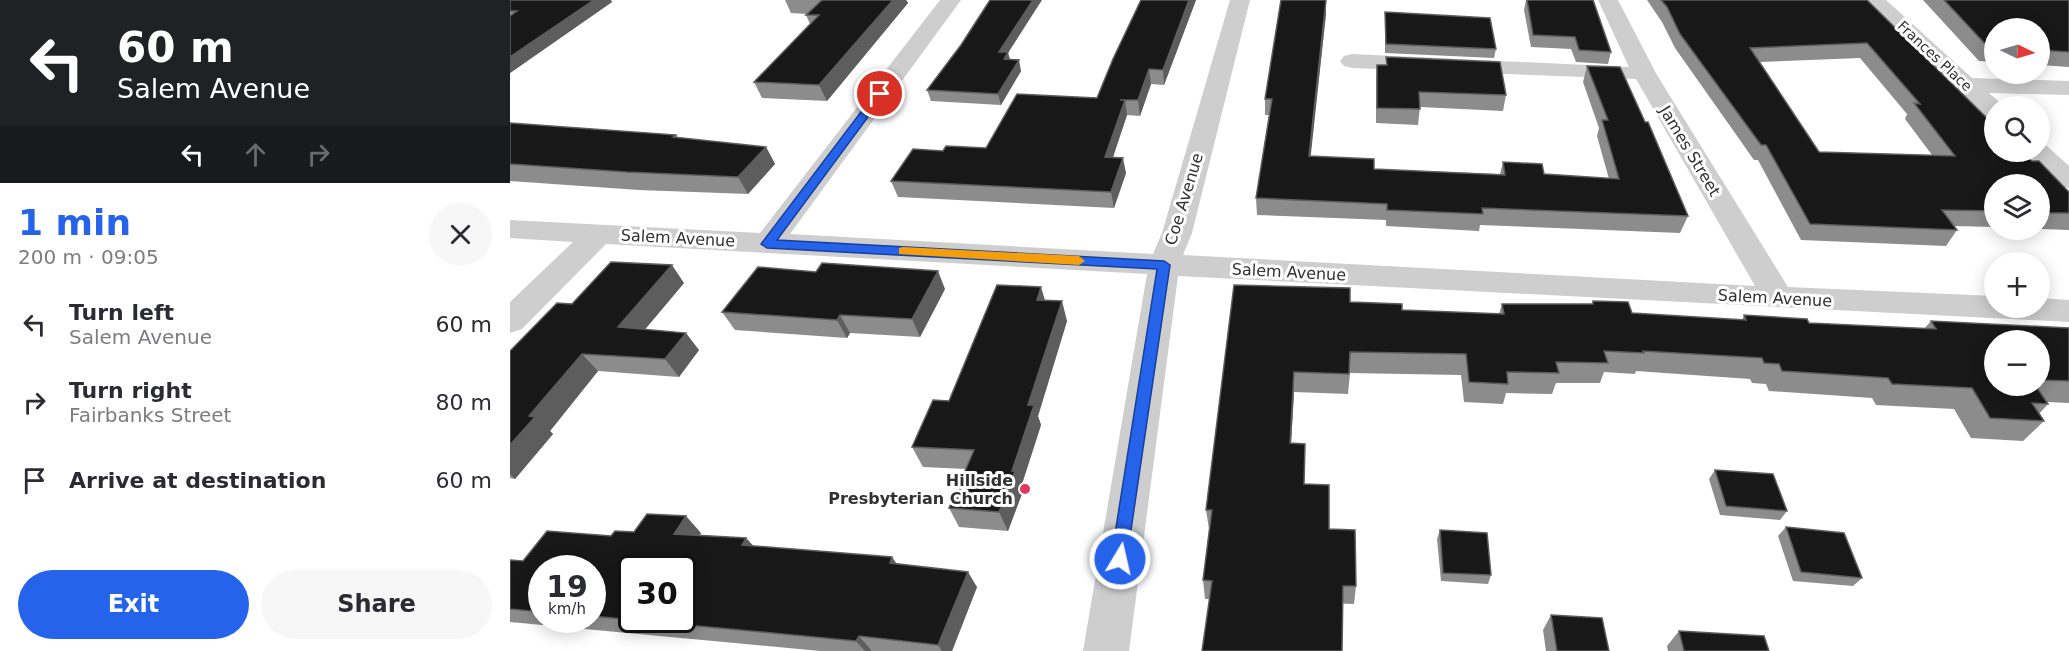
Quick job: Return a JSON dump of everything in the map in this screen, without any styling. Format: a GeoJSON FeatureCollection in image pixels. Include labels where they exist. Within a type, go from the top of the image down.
{"type":"FeatureCollection","features":[{"type":"Feature","properties":{"kind":"street"},"geometry":{"type":"LineString","coordinates":[[767,244],[951,0]]}},
{"type":"Feature","properties":{"kind":"street","name":"Coe Avenue"},"geometry":{"type":"LineString","coordinates":[[1106,651],[1164,265],[1177,233],[1240,0]]}},
{"type":"Feature","properties":{"kind":"street","name":"James Street"},"geometry":{"type":"LineString","coordinates":[[1608,0],[1645,75],[1778,298]]}},
{"type":"Feature","properties":{"kind":"street","name":"Frances Place"},"geometry":{"type":"LineString","coordinates":[[1874,0],[1984,102]]}},
{"type":"Feature","properties":{"kind":"street"},"geometry":{"type":"LineString","coordinates":[[1352,62],[1645,75]]}},
{"type":"Feature","properties":{"kind":"street"},"geometry":{"type":"LineString","coordinates":[[1965,85],[2069,88]]}},
{"type":"Feature","properties":{"kind":"street"},"geometry":{"type":"LineString","coordinates":[[2049,162],[2069,180]]}},
{"type":"Feature","properties":{"kind":"street","name":"Salem Avenue"},"geometry":{"type":"LineString","coordinates":[[510,229],[1778,298],[2069,311]]}},
{"type":"Feature","properties":{"kind":"street"},"geometry":{"type":"LineString","coordinates":[[510,321],[599,234]]}},
{"type":"Feature","properties":{"kind":"building"},"geometry":{"type":"Polygon","coordinates":[[[510,0],[594,0],[510,57],[510,16],[517,11],[510,11],[510,0]]]}},
{"type":"Feature","properties":{"kind":"building"},"geometry":{"type":"Polygon","coordinates":[[[822,0],[893,0],[819,85],[754,82],[819,15],[806,15],[822,0]]]}},
{"type":"Feature","properties":{"kind":"building"},"geometry":{"type":"Polygon","coordinates":[[[990,0],[1033,0],[999,52],[1008,52],[1004,59],[1019,60],[998,94],[927,90],[961,45],[990,0]]]}},
{"type":"Feature","properties":{"kind":"building"},"geometry":{"type":"Polygon","coordinates":[[[1141,0],[1189,0],[1163,70],[1149,69],[1138,100],[1125,100],[1105,157],[1123,158],[1111,192],[891,181],[913,149],[943,151],[946,146],[986,148],[1017,94],[1097,98],[1141,0]]]}},
{"type":"Feature","properties":{"kind":"building"},"geometry":{"type":"Polygon","coordinates":[[[1281,0],[1326,0],[1309,156],[1374,159],[1374,169],[1505,175],[1503,162],[1542,164],[1544,174],[1619,179],[1602,120],[1608,120],[1587,66],[1620,67],[1645,122],[1648,122],[1688,216],[1482,208],[1483,214],[1387,210],[1387,204],[1256,198],[1272,99],[1265,99],[1281,0]]]}},
{"type":"Feature","properties":{"kind":"building"},"geometry":{"type":"Polygon","coordinates":[[[1527,0],[1593,0],[1611,52],[1579,50],[1575,37],[1533,35],[1527,0]]]}},
{"type":"Feature","properties":{"kind":"building"},"geometry":{"type":"Polygon","coordinates":[[[1661,0],[1867,0],[1984,115],[1984,162],[2040,162],[2069,192],[2069,213],[2050,213],[2050,174],[1984,174],[1984,211],[1942,210],[1957,230],[1810,224],[1766,145],[1761,145],[1680,34],[1667,7],[1661,0]],[[1867,43],[1750,48],[1819,152],[1955,156],[1914,103],[1920,104],[1867,43]]]}},
{"type":"Feature","properties":{"kind":"building"},"geometry":{"type":"Polygon","coordinates":[[[1944,0],[2069,0],[2069,52],[2050,51],[2050,18],[1984,18],[1984,43],[1944,0]]]}},
{"type":"Feature","properties":{"kind":"building"},"geometry":{"type":"Polygon","coordinates":[[[1385,12],[1490,18],[1496,49],[1386,44],[1385,12]]]}},
{"type":"Feature","properties":{"kind":"building"},"geometry":{"type":"Polygon","coordinates":[[[1386,57],[1500,62],[1506,95],[1419,92],[1420,109],[1377,108],[1377,65],[1387,65],[1386,57]]]}},
{"type":"Feature","properties":{"kind":"building"},"geometry":{"type":"Polygon","coordinates":[[[510,123],[676,135],[673,137],[766,147],[738,177],[510,164],[510,123]]]}},
{"type":"Feature","properties":{"kind":"building"},"geometry":{"type":"Polygon","coordinates":[[[611,262],[672,265],[618,327],[686,333],[665,359],[582,354],[529,416],[535,417],[510,445],[510,351],[557,303],[572,304],[611,262]]]}},
{"type":"Feature","properties":{"kind":"building"},"geometry":{"type":"Polygon","coordinates":[[[822,263],[938,271],[912,319],[840,315],[837,320],[722,312],[758,267],[816,272],[822,263]]]}},
{"type":"Feature","properties":{"kind":"building"},"geometry":{"type":"Polygon","coordinates":[[[997,285],[1041,287],[1037,300],[1062,301],[1028,405],[1034,405],[1012,471],[1015,471],[999,512],[949,508],[974,450],[912,447],[933,400],[949,401],[997,285]]]}},
{"type":"Feature","properties":{"kind":"building"},"geometry":{"type":"Polygon","coordinates":[[[1234,285],[1350,288],[1350,302],[1402,304],[1402,310],[1504,314],[1502,304],[1593,304],[1593,301],[1628,302],[1632,313],[1746,320],[1744,315],[1807,319],[1809,323],[1936,329],[1931,321],[2069,328],[2069,381],[2050,380],[2050,330],[1984,330],[1984,396],[2043,396],[2048,404],[2032,403],[2044,421],[1990,418],[1972,388],[1892,384],[1888,378],[1782,371],[1779,364],[1764,363],[1762,358],[1604,351],[1608,363],[1556,362],[1559,373],[1507,372],[1508,384],[1469,382],[1466,354],[1350,352],[1349,374],[1294,372],[1290,443],[1305,444],[1304,484],[1329,485],[1329,529],[1355,530],[1356,586],[1343,586],[1342,651],[1202,651],[1212,581],[1203,580],[1212,510],[1206,510],[1234,285]]]}},
{"type":"Feature","properties":{"kind":"building"},"geometry":{"type":"Polygon","coordinates":[[[1715,470],[1773,474],[1787,511],[1726,506],[1715,470]]]}},
{"type":"Feature","properties":{"kind":"building"},"geometry":{"type":"Polygon","coordinates":[[[647,514],[686,516],[674,534],[746,538],[742,545],[892,557],[890,563],[968,572],[938,645],[859,636],[856,641],[696,626],[696,555],[618,555],[618,619],[606,617],[606,555],[528,555],[528,611],[510,609],[510,560],[523,561],[547,531],[611,536],[615,531],[634,532],[647,514]]]}},
{"type":"Feature","properties":{"kind":"building"},"geometry":{"type":"Polygon","coordinates":[[[1786,527],[1844,533],[1862,578],[1801,572],[1786,527]]]}},
{"type":"Feature","properties":{"kind":"building"},"geometry":{"type":"Polygon","coordinates":[[[1440,530],[1487,533],[1491,575],[1443,573],[1440,530]]]}},
{"type":"Feature","properties":{"kind":"building"},"geometry":{"type":"Polygon","coordinates":[[[1551,615],[1602,618],[1609,651],[1557,651],[1551,615]]]}},
{"type":"Feature","properties":{"kind":"building"},"geometry":{"type":"Polygon","coordinates":[[[1679,631],[1764,636],[1769,651],[1684,651],[1679,631]]]}},
{"type":"Feature","properties":{"kind":"slow traffic"},"geometry":{"type":"LineString","coordinates":[[903,251],[1079,261]]}},
{"type":"Feature","properties":{"kind":"place","name":"Hillside Presbyterian Church"},"geometry":{"type":"Point","coordinates":[1025,489]}},
{"type":"Feature","properties":{"kind":"route"},"geometry":{"type":"LineString","coordinates":[[880,94],[767,244],[1164,265],[1120,559]]}}]}
